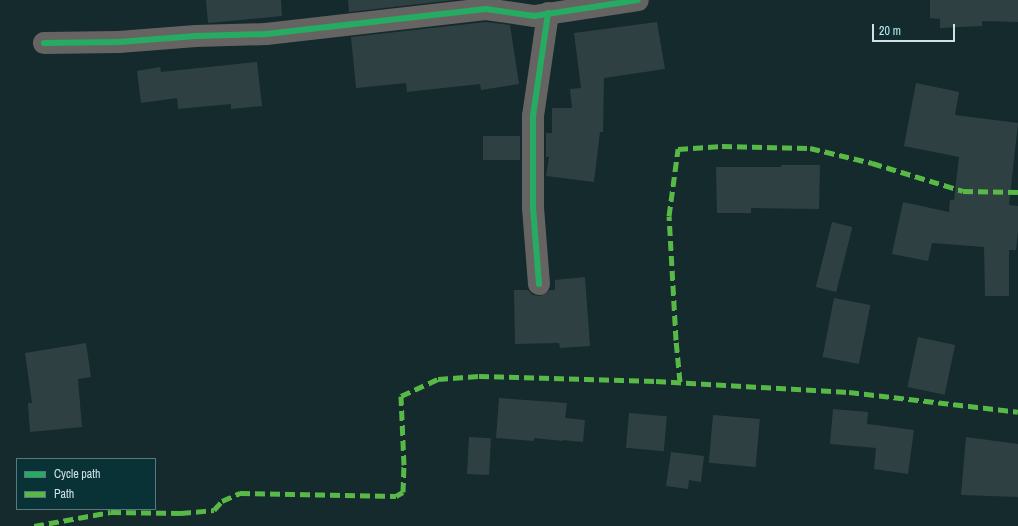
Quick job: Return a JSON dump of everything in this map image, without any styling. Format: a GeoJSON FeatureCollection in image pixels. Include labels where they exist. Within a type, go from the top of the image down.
{"type":"FeatureCollection","features":[{"type":"Feature","properties":{"kind":"street"},"geometry":{"type":"LineString","coordinates":[[44,43],[119,42],[196,36],[266,34],[486,9],[534,16],[638,0]]}},
{"type":"Feature","properties":{"kind":"street"},"geometry":{"type":"LineString","coordinates":[[539,284],[533,208],[534,116],[548,14]]}},
{"type":"Feature","properties":{"kind":"building"},"geometry":{"type":"Polygon","coordinates":[[[206,0],[281,0],[282,16],[208,23],[206,0]]]}},
{"type":"Feature","properties":{"kind":"building"},"geometry":{"type":"Polygon","coordinates":[[[348,0],[454,0],[349,12],[348,0]]]}},
{"type":"Feature","properties":{"kind":"building"},"geometry":{"type":"Polygon","coordinates":[[[930,0],[1018,0],[1018,22],[982,21],[982,26],[940,28],[940,19],[930,18],[930,0]]]}},
{"type":"Feature","properties":{"kind":"building"},"geometry":{"type":"Polygon","coordinates":[[[486,22],[510,25],[519,84],[481,90],[480,84],[407,92],[406,83],[356,88],[351,37],[486,22]]]}},
{"type":"Feature","properties":{"kind":"building"},"geometry":{"type":"Polygon","coordinates":[[[657,22],[665,69],[604,78],[603,132],[600,132],[594,182],[546,176],[549,157],[546,157],[546,133],[552,133],[552,108],[572,108],[570,89],[581,88],[574,33],[657,22]]]}},
{"type":"Feature","properties":{"kind":"building"},"geometry":{"type":"Polygon","coordinates":[[[257,62],[262,106],[231,109],[231,104],[178,109],[177,98],[141,103],[137,71],[160,67],[161,72],[257,62]]]}},
{"type":"Feature","properties":{"kind":"building"},"geometry":{"type":"Polygon","coordinates":[[[916,83],[959,92],[955,115],[1018,123],[1009,205],[1018,206],[1018,231],[1016,250],[1009,250],[1009,296],[985,296],[984,247],[932,243],[928,261],[892,254],[903,202],[949,212],[950,200],[954,200],[959,157],[904,146],[916,83]]]}},
{"type":"Feature","properties":{"kind":"building"},"geometry":{"type":"Polygon","coordinates":[[[483,136],[520,136],[520,160],[483,160],[483,136]]]}},
{"type":"Feature","properties":{"kind":"building"},"geometry":{"type":"Polygon","coordinates":[[[781,165],[820,165],[819,209],[751,208],[751,213],[717,213],[716,167],[781,167],[781,165]]]}},
{"type":"Feature","properties":{"kind":"building"},"geometry":{"type":"Polygon","coordinates":[[[832,222],[852,227],[836,292],[816,287],[832,222]]]}},
{"type":"Feature","properties":{"kind":"building"},"geometry":{"type":"Polygon","coordinates":[[[585,277],[590,346],[560,348],[559,343],[515,344],[514,290],[528,290],[533,295],[540,296],[550,290],[555,290],[555,280],[585,277]]]}},
{"type":"Feature","properties":{"kind":"building"},"geometry":{"type":"Polygon","coordinates":[[[834,298],[870,305],[859,364],[823,357],[834,298]]]}},
{"type":"Feature","properties":{"kind":"building"},"geometry":{"type":"Polygon","coordinates":[[[918,337],[955,345],[945,395],[907,387],[918,337]]]}},
{"type":"Feature","properties":{"kind":"building"},"geometry":{"type":"Polygon","coordinates":[[[86,343],[91,377],[78,379],[82,427],[30,432],[28,403],[32,403],[25,353],[86,343]]]}},
{"type":"Feature","properties":{"kind":"building"},"geometry":{"type":"Polygon","coordinates":[[[499,398],[567,403],[565,418],[585,420],[583,442],[534,438],[534,441],[496,438],[499,398]]]}},
{"type":"Feature","properties":{"kind":"building"},"geometry":{"type":"Polygon","coordinates":[[[833,409],[868,412],[867,424],[914,430],[908,474],[874,469],[876,448],[830,444],[833,409]]]}},
{"type":"Feature","properties":{"kind":"building"},"geometry":{"type":"Polygon","coordinates":[[[629,413],[667,416],[664,451],[626,448],[629,413]]]}},
{"type":"Feature","properties":{"kind":"building"},"geometry":{"type":"Polygon","coordinates":[[[713,415],[760,419],[756,467],[709,463],[713,415]]]}},
{"type":"Feature","properties":{"kind":"building"},"geometry":{"type":"Polygon","coordinates":[[[469,437],[491,438],[489,475],[467,474],[469,437]]]}},
{"type":"Feature","properties":{"kind":"building"},"geometry":{"type":"Polygon","coordinates":[[[966,437],[1018,444],[1018,497],[961,495],[966,437]]]}},
{"type":"Feature","properties":{"kind":"building"},"geometry":{"type":"Polygon","coordinates":[[[671,452],[704,456],[701,482],[689,480],[688,489],[666,486],[671,452]]]}},
{"type":"Feature","properties":{"kind":"marked path"},"geometry":{"type":"LineString","coordinates":[[680,382],[676,340],[669,216],[678,149],[722,146],[810,148],[872,163],[963,191],[1018,192]]}},
{"type":"Feature","properties":{"kind":"marked path"},"geometry":{"type":"LineString","coordinates":[[34,526],[111,512],[181,513],[214,510],[222,501],[240,493],[396,496],[403,492],[404,465],[401,396],[438,379],[479,376],[656,381],[849,392],[1018,412]]}},
{"type":"Feature","properties":{"kind":"cycle path"},"geometry":{"type":"LineString","coordinates":[[44,43],[119,42],[196,36],[266,34],[486,9],[534,16],[638,0]]}},
{"type":"Feature","properties":{"kind":"cycle path"},"geometry":{"type":"LineString","coordinates":[[539,284],[533,208],[533,116],[548,13]]}}]}
